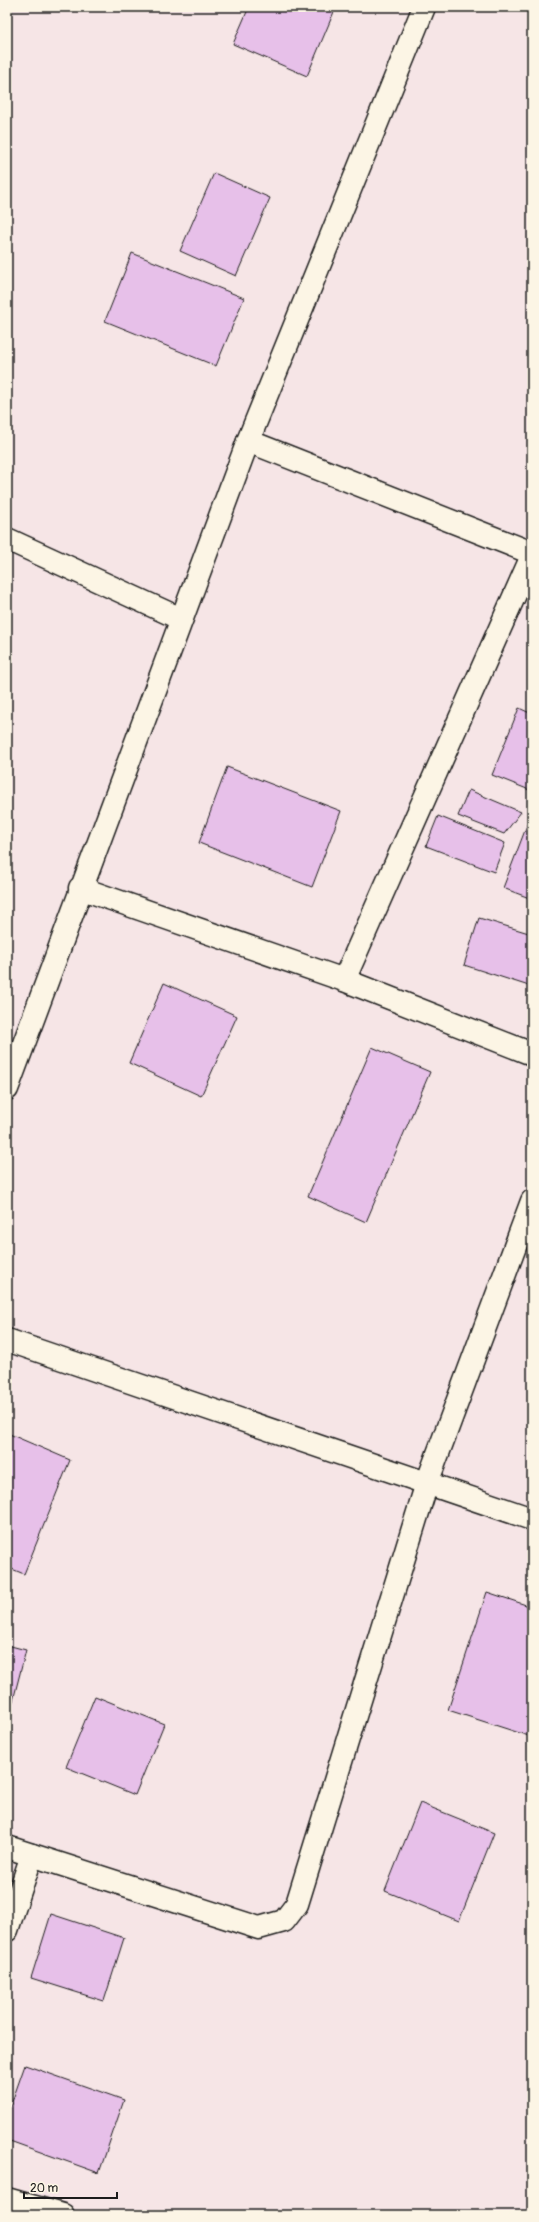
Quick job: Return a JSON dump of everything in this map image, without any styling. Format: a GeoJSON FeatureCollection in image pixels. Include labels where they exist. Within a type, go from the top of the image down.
{"type":"FeatureCollection","features":[{"type":"Feature","properties":{"kind":"street"},"geometry":{"type":"LineString","coordinates":[[7,1089],[80,888],[248,441],[424,7]]}},
{"type":"Feature","properties":{"kind":"street"},"geometry":{"type":"LineString","coordinates":[[248,441],[532,555],[344,980]]}},
{"type":"Feature","properties":{"kind":"street"},"geometry":{"type":"LineString","coordinates":[[7,539],[181,619]]}},
{"type":"Feature","properties":{"kind":"street"},"geometry":{"type":"LineString","coordinates":[[80,888],[344,980],[532,1054]]}},
{"type":"Feature","properties":{"kind":"street"},"geometry":{"type":"LineString","coordinates":[[7,1847],[259,1928],[284,1921],[297,1904],[427,1483],[532,1201]]}},
{"type":"Feature","properties":{"kind":"street"},"geometry":{"type":"LineString","coordinates":[[7,1340],[532,1519]]}},
{"type":"Feature","properties":{"kind":"street"},"geometry":{"type":"LineString","coordinates":[[7,1930],[32,1855]]}},
{"type":"Feature","properties":{"kind":"street"},"geometry":{"type":"LineString","coordinates":[[17,2206],[63,2215]]}},
{"type":"Feature","properties":{"kind":"building"},"geometry":{"type":"Polygon","coordinates":[[[249,7],[336,7],[307,76],[233,44],[249,7]]]}},
{"type":"Feature","properties":{"kind":"building"},"geometry":{"type":"Polygon","coordinates":[[[214,173],[270,198],[236,276],[180,251],[214,173]]]}},
{"type":"Feature","properties":{"kind":"building"},"geometry":{"type":"Polygon","coordinates":[[[132,253],[244,298],[216,366],[105,321],[132,253]]]}},
{"type":"Feature","properties":{"kind":"building"},"geometry":{"type":"Polygon","coordinates":[[[519,708],[532,714],[532,791],[492,775],[519,708]]]}},
{"type":"Feature","properties":{"kind":"building"},"geometry":{"type":"Polygon","coordinates":[[[227,767],[341,811],[312,887],[199,843],[227,767]]]}},
{"type":"Feature","properties":{"kind":"building"},"geometry":{"type":"Polygon","coordinates":[[[469,790],[521,812],[504,834],[458,816],[469,790]]]}},
{"type":"Feature","properties":{"kind":"building"},"geometry":{"type":"Polygon","coordinates":[[[532,812],[532,899],[503,888],[532,812]]]}},
{"type":"Feature","properties":{"kind":"building"},"geometry":{"type":"Polygon","coordinates":[[[438,816],[505,843],[494,872],[426,846],[438,816]]]}},
{"type":"Feature","properties":{"kind":"building"},"geometry":{"type":"Polygon","coordinates":[[[479,918],[532,934],[532,987],[464,965],[479,918]]]}},
{"type":"Feature","properties":{"kind":"building"},"geometry":{"type":"Polygon","coordinates":[[[164,983],[237,1016],[201,1096],[129,1063],[164,983]]]}},
{"type":"Feature","properties":{"kind":"building"},"geometry":{"type":"Polygon","coordinates":[[[372,1047],[430,1072],[366,1222],[308,1196],[372,1047]]]}},
{"type":"Feature","properties":{"kind":"building"},"geometry":{"type":"Polygon","coordinates":[[[7,1433],[70,1460],[24,1574],[7,1567],[7,1433]]]}},
{"type":"Feature","properties":{"kind":"building"},"geometry":{"type":"Polygon","coordinates":[[[487,1592],[532,1607],[532,1737],[448,1710],[487,1592]]]}},
{"type":"Feature","properties":{"kind":"building"},"geometry":{"type":"Polygon","coordinates":[[[7,1645],[26,1650],[7,1724],[7,1645]]]}},
{"type":"Feature","properties":{"kind":"building"},"geometry":{"type":"Polygon","coordinates":[[[95,1696],[164,1724],[135,1795],[66,1767],[95,1696]]]}},
{"type":"Feature","properties":{"kind":"building"},"geometry":{"type":"Polygon","coordinates":[[[420,1803],[494,1833],[459,1921],[385,1891],[420,1803]]]}},
{"type":"Feature","properties":{"kind":"building"},"geometry":{"type":"Polygon","coordinates":[[[51,1914],[124,1938],[104,2001],[31,1978],[51,1914]]]}},
{"type":"Feature","properties":{"kind":"building"},"geometry":{"type":"Polygon","coordinates":[[[25,2065],[124,2100],[99,2173],[7,2140],[7,2116],[25,2065]]]}}]}
